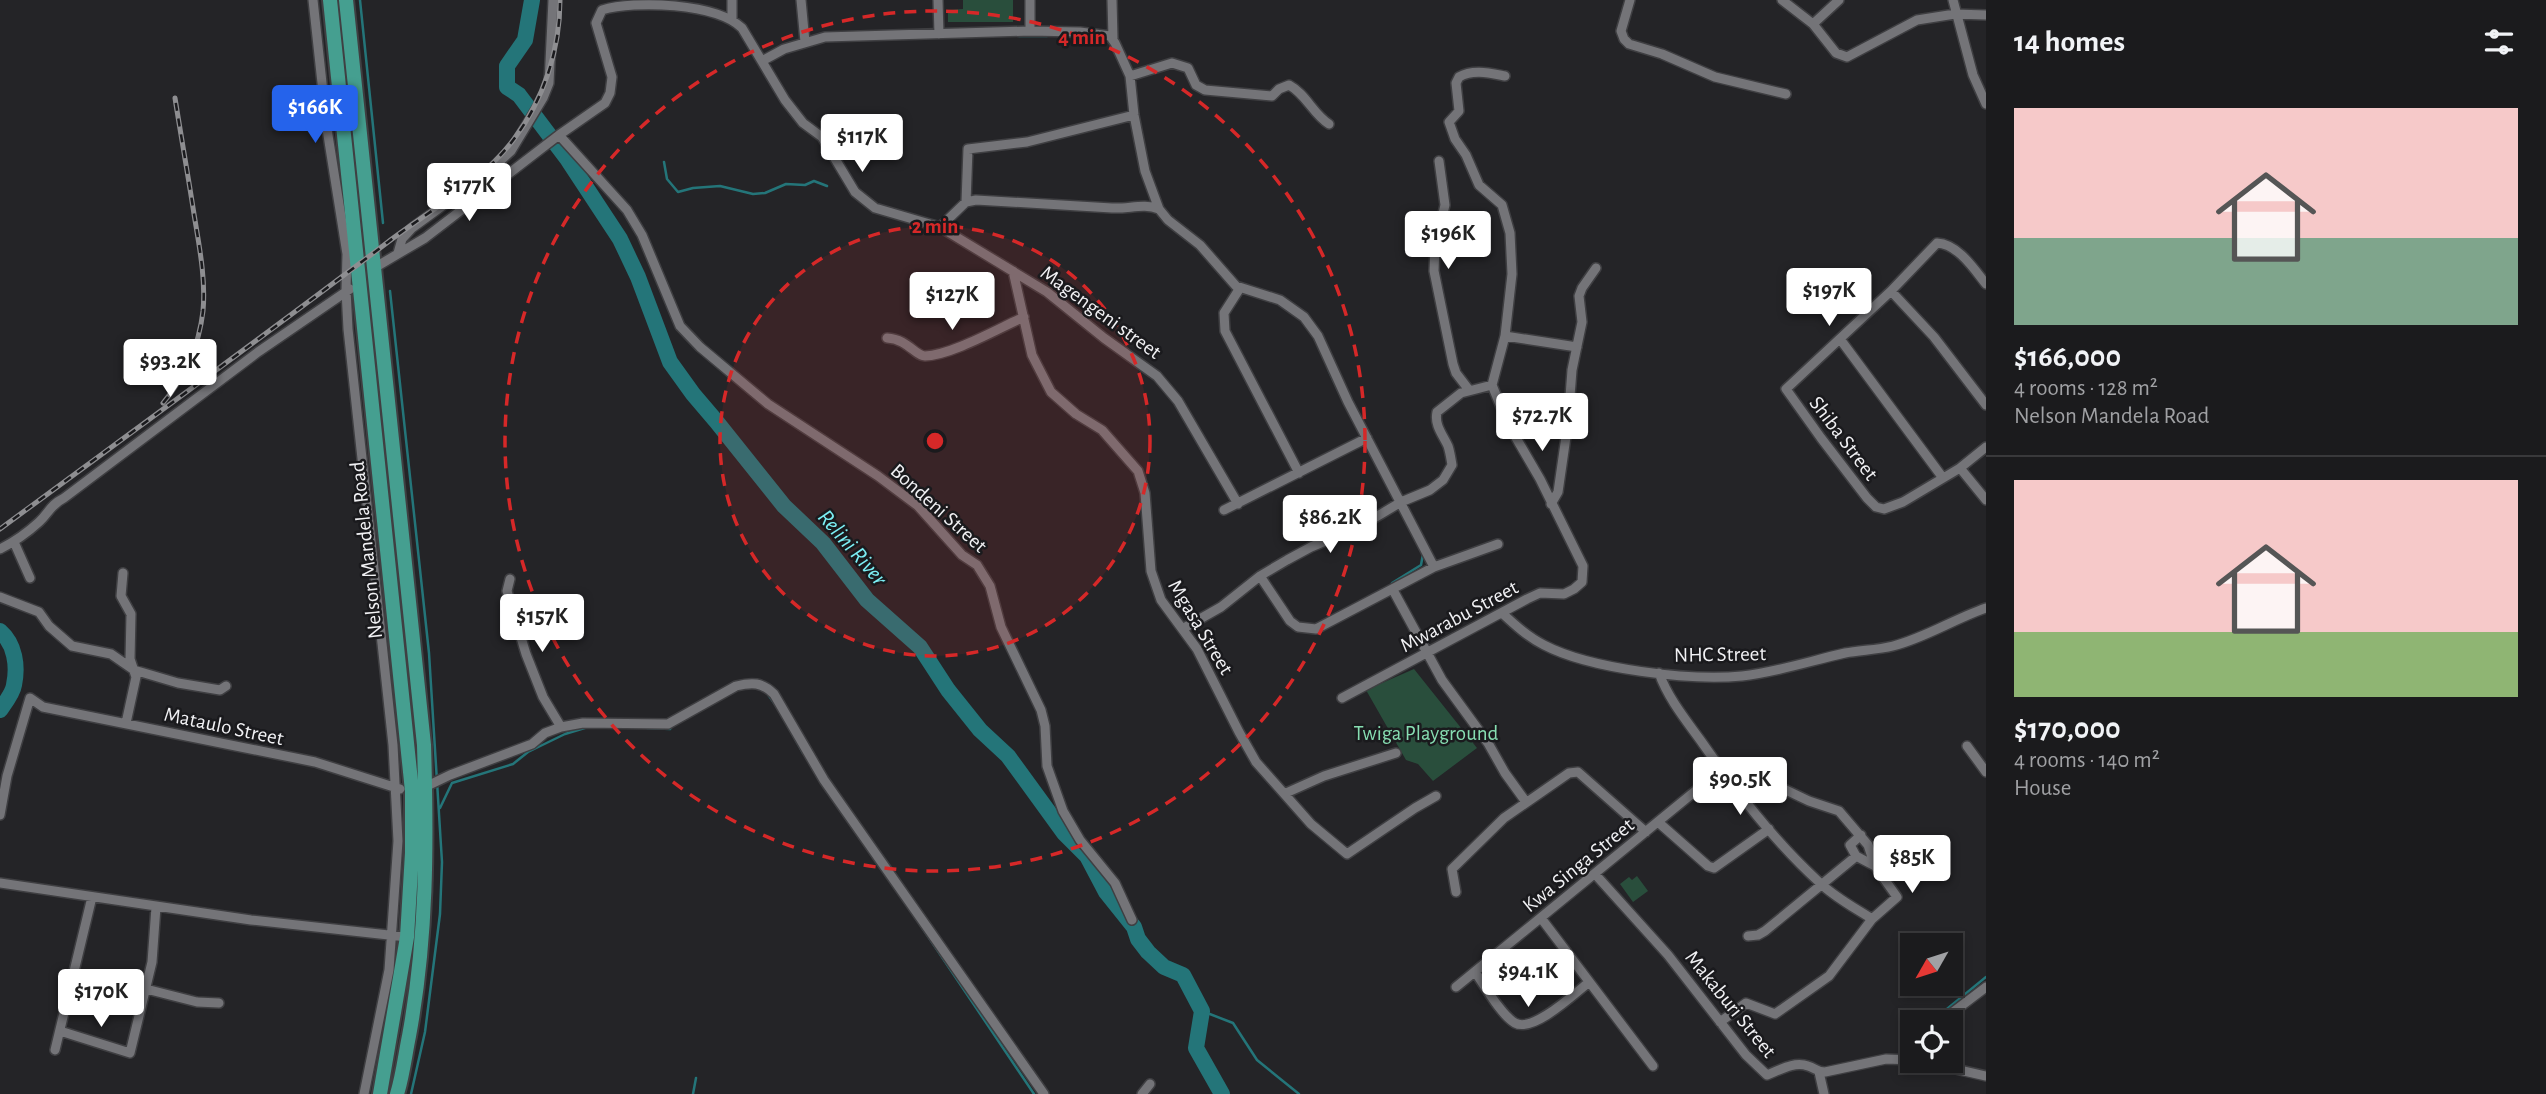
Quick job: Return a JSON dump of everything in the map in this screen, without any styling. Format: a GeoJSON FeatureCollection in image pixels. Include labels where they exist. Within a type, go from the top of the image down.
{"type":"FeatureCollection","features":[{"type":"Feature","properties":{"kind":"main road","name":"Nelson Mandela Road"},"geometry":{"type":"LineString","coordinates":[[330,0],[352,288],[427,853],[416,997],[398,1090]]}},
{"type":"Feature","properties":{"kind":"main road","name":"Nelson Mandela Road"},"geometry":{"type":"LineString","coordinates":[[346,0],[418,685],[419,789],[381,1090]]}},
{"type":"Feature","properties":{"kind":"main road"},"geometry":{"type":"LineString","coordinates":[[381,1090],[398,1090]]}},
{"type":"Feature","properties":{"kind":"street"},"geometry":{"type":"LineString","coordinates":[[313,0],[327,129],[352,288],[396,787],[400,935],[389,970],[364,1094]]}},
{"type":"Feature","properties":{"kind":"street"},"geometry":{"type":"LineString","coordinates":[[398,253],[402,239],[412,228],[486,174],[511,151],[549,83],[553,0]]}},
{"type":"Feature","properties":{"kind":"street"},"geometry":{"type":"LineString","coordinates":[[374,268],[425,238],[557,136],[599,109],[610,93],[612,77],[596,23],[599,14],[606,8],[641,1],[675,4],[732,19],[732,0]]}},
{"type":"Feature","properties":{"kind":"street"},"geometry":{"type":"LineString","coordinates":[[801,0],[805,42]]}},
{"type":"Feature","properties":{"kind":"street"},"geometry":{"type":"LineString","coordinates":[[938,0],[939,34]]}},
{"type":"Feature","properties":{"kind":"street"},"geometry":{"type":"LineString","coordinates":[[1030,0],[1030,31]]}},
{"type":"Feature","properties":{"kind":"street"},"geometry":{"type":"LineString","coordinates":[[1112,0],[1113,38],[1130,76],[1134,115],[1145,171],[1159,209],[1168,220],[1200,245],[1229,280],[1240,288],[1280,300],[1304,317],[1318,336],[1434,567]]}},
{"type":"Feature","properties":{"kind":"street"},"geometry":{"type":"LineString","coordinates":[[1630,0],[1621,31],[1629,44],[1662,54],[1715,77],[1786,94]]}},
{"type":"Feature","properties":{"kind":"street"},"geometry":{"type":"LineString","coordinates":[[1782,0],[1813,24],[1836,53],[1847,57],[1917,20],[1955,14],[1986,15]]}},
{"type":"Feature","properties":{"kind":"street"},"geometry":{"type":"LineString","coordinates":[[1813,24],[1839,0]]}},
{"type":"Feature","properties":{"kind":"street"},"geometry":{"type":"LineString","coordinates":[[1953,0],[1973,75],[1986,104]]}},
{"type":"Feature","properties":{"kind":"street","name":"Magengeni street"},"geometry":{"type":"LineString","coordinates":[[732,19],[742,28],[785,100],[803,122],[822,137],[851,186],[862,199],[875,208],[940,227],[1013,271],[1047,292],[1166,385],[1238,504]]}},
{"type":"Feature","properties":{"kind":"street"},"geometry":{"type":"LineString","coordinates":[[762,61],[805,42],[825,37],[1030,31],[1105,34],[1113,38]]}},
{"type":"Feature","properties":{"kind":"street"},"geometry":{"type":"LineString","coordinates":[[1130,76],[1172,64],[1188,68],[1196,85],[1205,90],[1272,96],[1289,85],[1329,124]]}},
{"type":"Feature","properties":{"kind":"street"},"geometry":{"type":"LineString","coordinates":[[1184,628],[1221,607],[1260,576],[1311,547],[1361,527],[1401,502],[1430,490],[1443,480],[1451,465],[1449,448],[1435,416],[1440,408],[1456,396],[1492,385],[1505,335],[1512,274],[1510,233],[1502,205],[1479,185],[1466,155],[1456,142],[1449,122],[1459,111],[1456,88],[1459,76],[1480,72],[1505,76]]}},
{"type":"Feature","properties":{"kind":"street"},"geometry":{"type":"LineString","coordinates":[[966,202],[968,149],[1027,142],[1134,115]]}},
{"type":"Feature","properties":{"kind":"street","name":"Bondeni Street"},"geometry":{"type":"LineString","coordinates":[[557,136],[627,210],[642,235],[680,326],[693,340],[768,404],[878,476],[918,506],[962,555],[977,565],[990,586],[1001,627],[1041,710],[1045,726],[1047,766],[1063,811],[1080,840],[1115,883],[1132,920]]}},
{"type":"Feature","properties":{"kind":"street"},"geometry":{"type":"LineString","coordinates":[[1439,161],[1445,205],[1434,247],[1434,281],[1453,364],[1456,373],[1469,390]]}},
{"type":"Feature","properties":{"kind":"street"},"geometry":{"type":"LineString","coordinates":[[940,227],[966,202],[981,200],[1129,209],[1146,205],[1159,209]]}},
{"type":"Feature","properties":{"kind":"street"},"geometry":{"type":"LineString","coordinates":[[1943,478],[1840,339],[1937,243],[1956,251],[1986,284]]}},
{"type":"Feature","properties":{"kind":"street"},"geometry":{"type":"LineString","coordinates":[[1551,504],[1558,492],[1561,475],[1581,322],[1580,292],[1595,268]]}},
{"type":"Feature","properties":{"kind":"street","name":"Mgasa Street"},"geometry":{"type":"LineString","coordinates":[[1013,271],[1031,355],[1051,392],[1076,414],[1102,430],[1138,471],[1145,493],[1149,554],[1155,587],[1161,600],[1197,649],[1248,749],[1311,824],[1347,854],[1415,807],[1436,796]]}},
{"type":"Feature","properties":{"kind":"street"},"geometry":{"type":"LineString","coordinates":[[0,549],[14,542],[41,521],[54,502],[64,498],[258,352],[352,288]]}},
{"type":"Feature","properties":{"kind":"street"},"geometry":{"type":"LineString","coordinates":[[1240,288],[1224,313],[1225,331],[1299,473]]}},
{"type":"Feature","properties":{"kind":"street"},"geometry":{"type":"LineString","coordinates":[[1891,291],[1934,337],[1986,405]]}},
{"type":"Feature","properties":{"kind":"street"},"geometry":{"type":"LineString","coordinates":[[887,338],[897,338],[918,354],[925,356],[953,348],[1024,317]]}},
{"type":"Feature","properties":{"kind":"street"},"geometry":{"type":"LineString","coordinates":[[1505,335],[1577,347]]}},
{"type":"Feature","properties":{"kind":"street","name":"Shiba Street"},"geometry":{"type":"LineString","coordinates":[[1840,339],[1787,387],[1789,394],[1821,438],[1876,507],[1893,507],[1960,468],[1986,447]]}},
{"type":"Feature","properties":{"kind":"street","name":"Mwarabu Street"},"geometry":{"type":"LineString","coordinates":[[1342,698],[1540,593],[1569,592],[1582,582],[1583,566],[1508,424],[1492,385]]}},
{"type":"Feature","properties":{"kind":"street"},"geometry":{"type":"LineString","coordinates":[[1224,510],[1367,438]]}},
{"type":"Feature","properties":{"kind":"street"},"geometry":{"type":"LineString","coordinates":[[1960,468],[1986,500]]}},
{"type":"Feature","properties":{"kind":"street"},"geometry":{"type":"LineString","coordinates":[[14,542],[30,578]]}},
{"type":"Feature","properties":{"kind":"street"},"geometry":{"type":"LineString","coordinates":[[1260,576],[1290,621],[1298,627],[1316,629],[1434,567],[1498,544]]}},
{"type":"Feature","properties":{"kind":"street"},"geometry":{"type":"LineString","coordinates":[[123,573],[121,596],[131,614],[130,659],[135,682],[125,723]]}},
{"type":"Feature","properties":{"kind":"street"},"geometry":{"type":"LineString","coordinates":[[510,579],[507,591],[526,654],[543,697],[561,727]]}},
{"type":"Feature","properties":{"kind":"street"},"geometry":{"type":"LineString","coordinates":[[1393,590],[1442,680],[1488,743],[1526,802]]}},
{"type":"Feature","properties":{"kind":"street"},"geometry":{"type":"LineString","coordinates":[[0,597],[38,612],[72,646],[111,654],[134,670],[178,683],[220,690],[226,686]]}},
{"type":"Feature","properties":{"kind":"street","name":"NHC Street"},"geometry":{"type":"LineString","coordinates":[[1502,613],[1545,646],[1583,660],[1659,673],[1739,676],[1780,670],[1846,653],[1893,646],[1986,608]]}},
{"type":"Feature","properties":{"kind":"street"},"geometry":{"type":"LineString","coordinates":[[1659,673],[1670,698],[1721,771],[1769,829],[1820,884],[1872,919]]}},
{"type":"Feature","properties":{"kind":"street"},"geometry":{"type":"LineString","coordinates":[[419,789],[532,744],[545,733],[561,727],[583,723],[668,724],[736,686],[748,683],[765,685],[774,694],[824,780],[1044,1094]]}},
{"type":"Feature","properties":{"kind":"street","name":"Mataulo Street"},"geometry":{"type":"LineString","coordinates":[[0,815],[13,755],[30,698],[43,707],[315,762],[396,787],[419,789]]}},
{"type":"Feature","properties":{"kind":"street"},"geometry":{"type":"LineString","coordinates":[[1967,746],[1986,772]]}},
{"type":"Feature","properties":{"kind":"street"},"geometry":{"type":"LineString","coordinates":[[1286,793],[1324,776],[1396,753]]}},
{"type":"Feature","properties":{"kind":"street","name":"Kwa Singa Street"},"geometry":{"type":"LineString","coordinates":[[1456,987],[1721,771]]}},
{"type":"Feature","properties":{"kind":"street"},"geometry":{"type":"LineString","coordinates":[[1456,892],[1452,869],[1504,818],[1569,773],[1578,772],[1646,832]]}},
{"type":"Feature","properties":{"kind":"street"},"geometry":{"type":"LineString","coordinates":[[1720,1022],[1746,1003],[1778,1013],[1829,976],[1872,919],[1897,897],[1875,866],[1872,850],[1839,811],[1809,801],[1761,778],[1746,779],[1733,785]]}},
{"type":"Feature","properties":{"kind":"street"},"geometry":{"type":"LineString","coordinates":[[1658,822],[1708,866],[1714,868],[1769,829]]}},
{"type":"Feature","properties":{"kind":"street"},"geometry":{"type":"LineString","coordinates":[[1861,835],[1850,845],[1856,856],[1875,866]]}},
{"type":"Feature","properties":{"kind":"street"},"geometry":{"type":"LineString","coordinates":[[1748,936],[1765,931],[1856,856]]}},
{"type":"Feature","properties":{"kind":"street","name":"Makaburi Street"},"geometry":{"type":"LineString","coordinates":[[1595,874],[1668,955],[1763,1073],[1767,1075],[1798,1064],[1806,1065],[1819,1073],[1886,1059],[1900,1060]]}},
{"type":"Feature","properties":{"kind":"street"},"geometry":{"type":"LineString","coordinates":[[0,883],[263,922],[400,935]]}},
{"type":"Feature","properties":{"kind":"street"},"geometry":{"type":"LineString","coordinates":[[55,1050],[92,897]]}},
{"type":"Feature","properties":{"kind":"street"},"geometry":{"type":"LineString","coordinates":[[60,1031],[130,1053],[152,962],[156,907]]}},
{"type":"Feature","properties":{"kind":"street"},"geometry":{"type":"LineString","coordinates":[[1541,918],[1653,1066]]}},
{"type":"Feature","properties":{"kind":"street"},"geometry":{"type":"LineString","coordinates":[[1475,972],[1508,1018],[1521,1025],[1535,1023],[1588,983]]}},
{"type":"Feature","properties":{"kind":"street"},"geometry":{"type":"LineString","coordinates":[[1956,1010],[1986,987]]}},
{"type":"Feature","properties":{"kind":"street"},"geometry":{"type":"LineString","coordinates":[[146,989],[197,1002],[219,1003]]}},
{"type":"Feature","properties":{"kind":"street","name":"Makaburi Street"},"geometry":{"type":"LineString","coordinates":[[1963,1071],[1986,1076]]}},
{"type":"Feature","properties":{"kind":"street"},"geometry":{"type":"LineString","coordinates":[[1819,1073],[1824,1094]]}},
{"type":"Feature","properties":{"kind":"street"},"geometry":{"type":"LineString","coordinates":[[1142,1094],[1150,1084]]}},
{"type":"Feature","properties":{"kind":"green space"},"geometry":{"type":"Polygon","coordinates":[[[963,0],[1013,0],[1013,22],[948,22],[948,10],[963,9],[963,0]]]}},
{"type":"Feature","properties":{"kind":"green space","name":"Twiga Playground"},"geometry":{"type":"Polygon","coordinates":[[[1414,669],[1477,748],[1433,781],[1418,764],[1406,760],[1366,690],[1414,669]]]}},
{"type":"Feature","properties":{"kind":"green space"},"geometry":{"type":"Polygon","coordinates":[[[1637,876],[1648,891],[1633,902],[1620,884],[1629,877],[1632,880],[1637,876]]]}},
{"type":"Feature","properties":{"kind":"waterway"},"geometry":{"type":"LineString","coordinates":[[360,0],[383,223]]}},
{"type":"Feature","properties":{"kind":"waterway","name":"Relini River"},"geometry":{"type":"LineString","coordinates":[[532,0],[525,40],[507,66],[507,87],[519,95],[568,160],[620,239],[638,277],[670,362],[784,506],[823,543],[867,600],[920,647],[948,690],[980,730],[1008,756],[1064,833],[1087,856],[1106,892],[1134,927],[1138,939],[1148,952],[1164,967],[1183,975],[1202,1011],[1196,1048],[1222,1094]]}},
{"type":"Feature","properties":{"kind":"waterway"},"geometry":{"type":"LineString","coordinates":[[1019,36],[1047,36]]}},
{"type":"Feature","properties":{"kind":"waterway"},"geometry":{"type":"LineString","coordinates":[[664,162],[667,179],[678,192],[720,186],[753,194],[765,193],[786,184],[805,185],[814,181],[827,186]]}},
{"type":"Feature","properties":{"kind":"waterway"},"geometry":{"type":"LineString","coordinates":[[390,291],[429,653],[442,862],[440,914],[425,1032],[411,1094]]}},
{"type":"Feature","properties":{"kind":"waterway"},"geometry":{"type":"LineString","coordinates":[[1329,371],[1344,403]]}},
{"type":"Feature","properties":{"kind":"waterway"},"geometry":{"type":"LineString","coordinates":[[1392,583],[1421,565],[1423,554]]}},
{"type":"Feature","properties":{"kind":"waterway"},"geometry":{"type":"LineString","coordinates":[[0,631],[12,649],[16,670],[12,691],[0,710]]}},
{"type":"Feature","properties":{"kind":"waterway"},"geometry":{"type":"LineString","coordinates":[[767,693],[777,707]]}},
{"type":"Feature","properties":{"kind":"waterway"},"geometry":{"type":"LineString","coordinates":[[784,719],[803,753]]}},
{"type":"Feature","properties":{"kind":"waterway"},"geometry":{"type":"LineString","coordinates":[[647,728],[670,729],[673,725]]}},
{"type":"Feature","properties":{"kind":"waterway"},"geometry":{"type":"LineString","coordinates":[[440,808],[452,783],[513,764],[528,752],[565,734],[588,727]]}},
{"type":"Feature","properties":{"kind":"waterway"},"geometry":{"type":"LineString","coordinates":[[827,791],[845,817]]}},
{"type":"Feature","properties":{"kind":"waterway"},"geometry":{"type":"LineString","coordinates":[[911,911],[1034,1094]]}},
{"type":"Feature","properties":{"kind":"waterway"},"geometry":{"type":"LineString","coordinates":[[1946,1010],[1986,977]]}},
{"type":"Feature","properties":{"kind":"waterway"},"geometry":{"type":"LineString","coordinates":[[1202,1011],[1233,1023],[1257,1060],[1299,1094]]}},
{"type":"Feature","properties":{"kind":"waterway"},"geometry":{"type":"LineString","coordinates":[[693,1094],[696,1078]]}},
{"type":"Feature","properties":{"kind":"railway"},"geometry":{"type":"LineString","coordinates":[[0,529],[487,169],[525,124],[542,90],[557,37],[560,0]]}},
{"type":"Feature","properties":{"kind":"railway"},"geometry":{"type":"LineString","coordinates":[[163,403],[190,360],[201,324],[204,299],[200,250],[175,98]]}}]}
